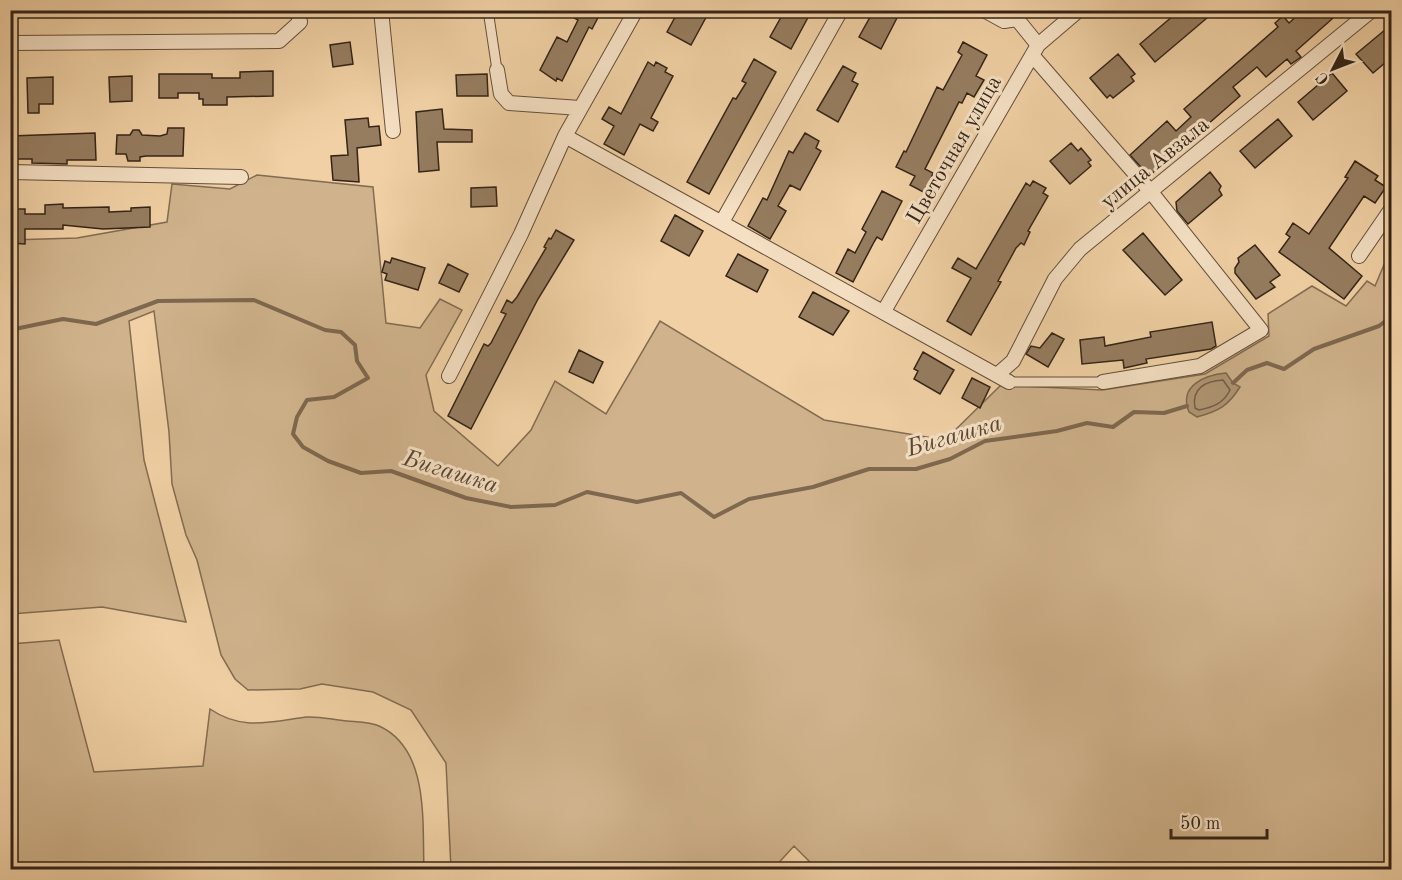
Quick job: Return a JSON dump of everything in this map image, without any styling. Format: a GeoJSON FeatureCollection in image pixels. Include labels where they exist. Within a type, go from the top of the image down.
{"type":"FeatureCollection","features":[{"type":"Feature","properties":{"kind":"street"},"geometry":{"type":"LineString","coordinates":[[10,43],[279,41],[300,22],[297,10]]}},
{"type":"Feature","properties":{"kind":"street"},"geometry":{"type":"LineString","coordinates":[[381,10],[393,131]]}},
{"type":"Feature","properties":{"kind":"street"},"geometry":{"type":"LineString","coordinates":[[488,10],[501,94],[509,103],[580,108]]}},
{"type":"Feature","properties":{"kind":"street"},"geometry":{"type":"LineString","coordinates":[[449,376],[521,234],[565,136],[636,10]]}},
{"type":"Feature","properties":{"kind":"street"},"geometry":{"type":"LineString","coordinates":[[722,222],[841,10]]}},
{"type":"Feature","properties":{"kind":"street"},"geometry":{"type":"LineString","coordinates":[[565,136],[1009,382],[1103,382],[1200,366],[1261,330],[1035,50],[1019,15],[1004,21],[984,10]]}},
{"type":"Feature","properties":{"kind":"street"},"geometry":{"type":"LineString","coordinates":[[1035,50],[1080,10]]}},
{"type":"Feature","properties":{"kind":"street","name":"улица Авзала"},"geometry":{"type":"LineString","coordinates":[[997,375],[1013,361],[1055,279],[1080,249],[1372,10]]}},
{"type":"Feature","properties":{"kind":"street","name":"Цветочная улица"},"geometry":{"type":"LineString","coordinates":[[884,311],[1035,50]]}},
{"type":"Feature","properties":{"kind":"street"},"geometry":{"type":"LineString","coordinates":[[10,172],[241,177]]}},
{"type":"Feature","properties":{"kind":"street"},"geometry":{"type":"LineString","coordinates":[[1359,256],[1392,208]]}},
{"type":"Feature","properties":{"kind":"shaded area"},"geometry":{"type":"Polygon","coordinates":[[[257,175],[373,187],[386,323],[420,328],[440,299],[462,310],[426,375],[434,411],[498,466],[531,430],[555,381],[606,414],[660,321],[824,420],[945,440],[1001,385],[1102,390],[1205,374],[1269,336],[1268,314],[1312,286],[1346,306],[1367,281],[1375,286],[1386,260],[1391,221],[1391,863],[1385,870],[818,870],[794,846],[773,869],[451,869],[446,763],[411,710],[373,692],[322,684],[300,689],[248,690],[235,679],[221,655],[197,560],[186,535],[172,484],[169,432],[154,311],[129,321],[144,460],[186,622],[102,607],[11,614],[10,240],[77,238],[167,222],[172,184],[230,189],[257,175]]]}},
{"type":"Feature","properties":{"kind":"shaded area"},"geometry":{"type":"Polygon","coordinates":[[[59,640],[94,772],[203,766],[210,709],[222,716],[245,723],[311,717],[379,726],[395,737],[407,752],[415,769],[422,810],[424,869],[11,869],[11,644],[59,640]]]}},
{"type":"Feature","properties":{"kind":"water"},"geometry":{"type":"Polygon","coordinates":[[[1226,373],[1233,383],[1240,387],[1231,399],[1222,407],[1205,415],[1197,417],[1189,412],[1187,395],[1191,388],[1210,376],[1226,373]]]}},
{"type":"Feature","properties":{"kind":"building"},"geometry":{"type":"Polygon","coordinates":[[[560,10],[602,10],[592,29],[589,27],[562,81],[557,78],[556,81],[540,70],[557,37],[567,42],[578,20],[560,10]]]}},
{"type":"Feature","properties":{"kind":"building"},"geometry":{"type":"Polygon","coordinates":[[[679,10],[710,10],[691,45],[667,32],[679,10]]]}},
{"type":"Feature","properties":{"kind":"building"},"geometry":{"type":"Polygon","coordinates":[[[785,10],[812,10],[791,49],[770,37],[785,10]]]}},
{"type":"Feature","properties":{"kind":"building"},"geometry":{"type":"Polygon","coordinates":[[[874,10],[901,10],[881,49],[859,37],[874,10]]]}},
{"type":"Feature","properties":{"kind":"building"},"geometry":{"type":"Polygon","coordinates":[[[1180,10],[1201,10],[1207,18],[1155,62],[1140,44],[1180,10]]]}},
{"type":"Feature","properties":{"kind":"building"},"geometry":{"type":"Polygon","coordinates":[[[1303,10],[1342,10],[1296,51],[1301,57],[1291,64],[1287,59],[1266,77],[1257,67],[1233,87],[1240,96],[1149,176],[1130,155],[1167,121],[1176,131],[1191,117],[1184,109],[1278,27],[1275,23],[1283,16],[1289,23],[1303,10]]]}},
{"type":"Feature","properties":{"kind":"building"},"geometry":{"type":"Polygon","coordinates":[[[1392,24],[1392,57],[1373,73],[1356,54],[1392,24]]]}},
{"type":"Feature","properties":{"kind":"building"},"geometry":{"type":"Polygon","coordinates":[[[350,42],[353,64],[333,67],[330,45],[350,42]]]}},
{"type":"Feature","properties":{"kind":"building"},"geometry":{"type":"Polygon","coordinates":[[[963,42],[987,55],[976,76],[984,80],[974,97],[967,93],[962,103],[959,102],[925,169],[933,173],[929,183],[934,185],[929,195],[910,185],[915,176],[896,167],[904,151],[906,152],[937,87],[943,90],[962,55],[958,52],[963,42]]]}},
{"type":"Feature","properties":{"kind":"building"},"geometry":{"type":"Polygon","coordinates":[[[1118,54],[1135,74],[1131,77],[1134,81],[1113,98],[1110,95],[1107,98],[1090,78],[1118,54]]]}},
{"type":"Feature","properties":{"kind":"building"},"geometry":{"type":"Polygon","coordinates":[[[754,59],[776,72],[709,194],[687,182],[733,98],[736,99],[746,83],[742,81],[754,59]]]}},
{"type":"Feature","properties":{"kind":"building"},"geometry":{"type":"Polygon","coordinates":[[[648,62],[654,66],[656,62],[667,68],[665,72],[673,76],[651,118],[658,122],[653,131],[640,124],[624,155],[604,144],[614,126],[602,119],[609,107],[621,114],[648,62]]]}},
{"type":"Feature","properties":{"kind":"building"},"geometry":{"type":"Polygon","coordinates":[[[843,66],[856,73],[852,81],[858,84],[838,122],[817,110],[843,66]]]}},
{"type":"Feature","properties":{"kind":"building"},"geometry":{"type":"Polygon","coordinates":[[[273,71],[273,96],[227,97],[227,105],[203,105],[203,99],[199,99],[199,93],[178,93],[178,98],[159,98],[159,74],[212,74],[212,78],[240,78],[240,72],[273,71]]]}},
{"type":"Feature","properties":{"kind":"building"},"geometry":{"type":"Polygon","coordinates":[[[1332,73],[1347,91],[1313,120],[1298,102],[1332,73]]]}},
{"type":"Feature","properties":{"kind":"building"},"geometry":{"type":"Polygon","coordinates":[[[487,74],[488,96],[457,96],[456,75],[487,74]]]}},
{"type":"Feature","properties":{"kind":"building"},"geometry":{"type":"Polygon","coordinates":[[[132,76],[132,101],[110,102],[109,77],[132,76]]]}},
{"type":"Feature","properties":{"kind":"building"},"geometry":{"type":"Polygon","coordinates":[[[53,77],[53,104],[39,104],[39,113],[28,113],[27,78],[53,77]]]}},
{"type":"Feature","properties":{"kind":"building"},"geometry":{"type":"Polygon","coordinates":[[[442,109],[444,129],[472,130],[472,142],[437,142],[439,170],[419,172],[416,112],[442,109]]]}},
{"type":"Feature","properties":{"kind":"building"},"geometry":{"type":"Polygon","coordinates":[[[368,118],[369,127],[379,126],[381,145],[357,148],[359,182],[333,180],[331,156],[348,155],[345,120],[368,118]]]}},
{"type":"Feature","properties":{"kind":"building"},"geometry":{"type":"Polygon","coordinates":[[[1278,119],[1292,136],[1255,168],[1240,151],[1278,119]]]}},
{"type":"Feature","properties":{"kind":"building"},"geometry":{"type":"Polygon","coordinates":[[[168,128],[184,128],[183,156],[146,156],[140,157],[140,161],[128,161],[126,154],[116,154],[117,135],[130,135],[133,130],[139,130],[142,135],[160,136],[167,134],[168,128]]]}},
{"type":"Feature","properties":{"kind":"building"},"geometry":{"type":"Polygon","coordinates":[[[95,133],[96,160],[67,160],[67,164],[32,163],[32,159],[10,159],[10,136],[95,133]]]}},
{"type":"Feature","properties":{"kind":"building"},"geometry":{"type":"Polygon","coordinates":[[[805,133],[819,141],[816,148],[821,151],[800,190],[790,185],[778,206],[786,211],[770,239],[748,226],[763,198],[767,200],[789,151],[793,153],[805,133]]]}},
{"type":"Feature","properties":{"kind":"building"},"geometry":{"type":"Polygon","coordinates":[[[1071,143],[1078,151],[1081,148],[1091,160],[1088,162],[1091,166],[1070,184],[1050,161],[1071,143]]]}},
{"type":"Feature","properties":{"kind":"building"},"geometry":{"type":"Polygon","coordinates":[[[1355,161],[1378,176],[1375,180],[1386,187],[1375,203],[1364,196],[1329,248],[1362,276],[1344,299],[1279,252],[1290,237],[1286,234],[1293,223],[1309,234],[1348,178],[1345,177],[1355,161]]]}},
{"type":"Feature","properties":{"kind":"building"},"geometry":{"type":"Polygon","coordinates":[[[1210,172],[1221,186],[1219,190],[1222,195],[1188,224],[1177,211],[1176,202],[1210,172]]]}},
{"type":"Feature","properties":{"kind":"building"},"geometry":{"type":"Polygon","coordinates":[[[1033,181],[1046,188],[1043,193],[1048,196],[1028,231],[1030,232],[1024,245],[1021,243],[1016,248],[998,281],[1001,282],[971,335],[947,321],[971,278],[952,268],[958,258],[976,269],[1026,183],[1030,186],[1033,181]]]}},
{"type":"Feature","properties":{"kind":"building"},"geometry":{"type":"Polygon","coordinates":[[[496,187],[497,206],[471,207],[471,188],[496,187]]]}},
{"type":"Feature","properties":{"kind":"building"},"geometry":{"type":"Polygon","coordinates":[[[882,191],[902,201],[882,240],[877,237],[853,282],[836,273],[848,249],[855,253],[866,232],[862,229],[882,191]]]}},
{"type":"Feature","properties":{"kind":"building"},"geometry":{"type":"Polygon","coordinates":[[[63,204],[63,208],[109,207],[109,212],[150,207],[150,227],[103,229],[63,225],[63,229],[25,229],[25,244],[10,243],[10,209],[25,209],[25,214],[45,214],[45,205],[63,204]]]}},
{"type":"Feature","properties":{"kind":"building"},"geometry":{"type":"Polygon","coordinates":[[[675,215],[703,231],[689,256],[661,241],[675,215]]]}},
{"type":"Feature","properties":{"kind":"building"},"geometry":{"type":"Polygon","coordinates":[[[556,230],[574,240],[538,299],[471,429],[448,416],[484,344],[488,346],[491,343],[506,314],[501,312],[507,300],[512,303],[517,297],[546,248],[544,247],[549,238],[551,239],[556,230]]]}},
{"type":"Feature","properties":{"kind":"building"},"geometry":{"type":"Polygon","coordinates":[[[1143,233],[1182,280],[1165,295],[1123,250],[1143,233]]]}},
{"type":"Feature","properties":{"kind":"building"},"geometry":{"type":"Polygon","coordinates":[[[1255,245],[1280,275],[1270,282],[1275,287],[1256,299],[1235,273],[1238,258],[1255,245]]]}},
{"type":"Feature","properties":{"kind":"building"},"geometry":{"type":"Polygon","coordinates":[[[738,254],[768,270],[757,292],[726,276],[738,254]]]}},
{"type":"Feature","properties":{"kind":"building"},"geometry":{"type":"Polygon","coordinates":[[[392,258],[425,268],[418,290],[385,280],[387,274],[382,272],[385,261],[390,263],[392,258]]]}},
{"type":"Feature","properties":{"kind":"building"},"geometry":{"type":"Polygon","coordinates":[[[448,264],[468,274],[459,292],[439,283],[448,264]]]}},
{"type":"Feature","properties":{"kind":"building"},"geometry":{"type":"Polygon","coordinates":[[[813,292],[849,311],[833,335],[799,317],[813,292]]]}},
{"type":"Feature","properties":{"kind":"building"},"geometry":{"type":"Polygon","coordinates":[[[1212,322],[1216,346],[1211,349],[1146,359],[1147,363],[1124,368],[1123,360],[1082,364],[1080,340],[1104,337],[1105,346],[1151,337],[1150,332],[1212,322]]]}},
{"type":"Feature","properties":{"kind":"building"},"geometry":{"type":"Polygon","coordinates":[[[1052,333],[1064,339],[1048,367],[1026,354],[1031,346],[1040,348],[1052,333]]]}},
{"type":"Feature","properties":{"kind":"building"},"geometry":{"type":"Polygon","coordinates":[[[579,350],[603,362],[593,383],[569,372],[579,350]]]}},
{"type":"Feature","properties":{"kind":"building"},"geometry":{"type":"Polygon","coordinates":[[[923,352],[954,370],[940,394],[914,379],[918,371],[914,369],[923,352]]]}},
{"type":"Feature","properties":{"kind":"building"},"geometry":{"type":"Polygon","coordinates":[[[972,378],[990,387],[980,408],[962,398],[972,378]]]}},
{"type":"Feature","properties":{"kind":"waterway","name":"Бигашка"},"geometry":{"type":"LineString","coordinates":[[10,330],[63,319],[96,324],[158,301],[254,300],[325,330],[341,332],[355,345],[357,361],[368,378],[334,397],[307,400],[297,417],[293,434],[303,447],[328,461],[361,473],[391,471],[466,498],[511,507],[555,505],[587,492],[637,502],[681,493],[714,517],[749,499],[813,487],[869,469],[916,469],[950,459],[985,441],[1057,431],[1087,423],[1113,427],[1134,412],[1164,413],[1187,406]]}},
{"type":"Feature","properties":{"kind":"waterway","name":"Бигашка"},"geometry":{"type":"LineString","coordinates":[[1233,383],[1247,370],[1267,363],[1284,369],[1314,349],[1379,326],[1392,316]]}}]}
